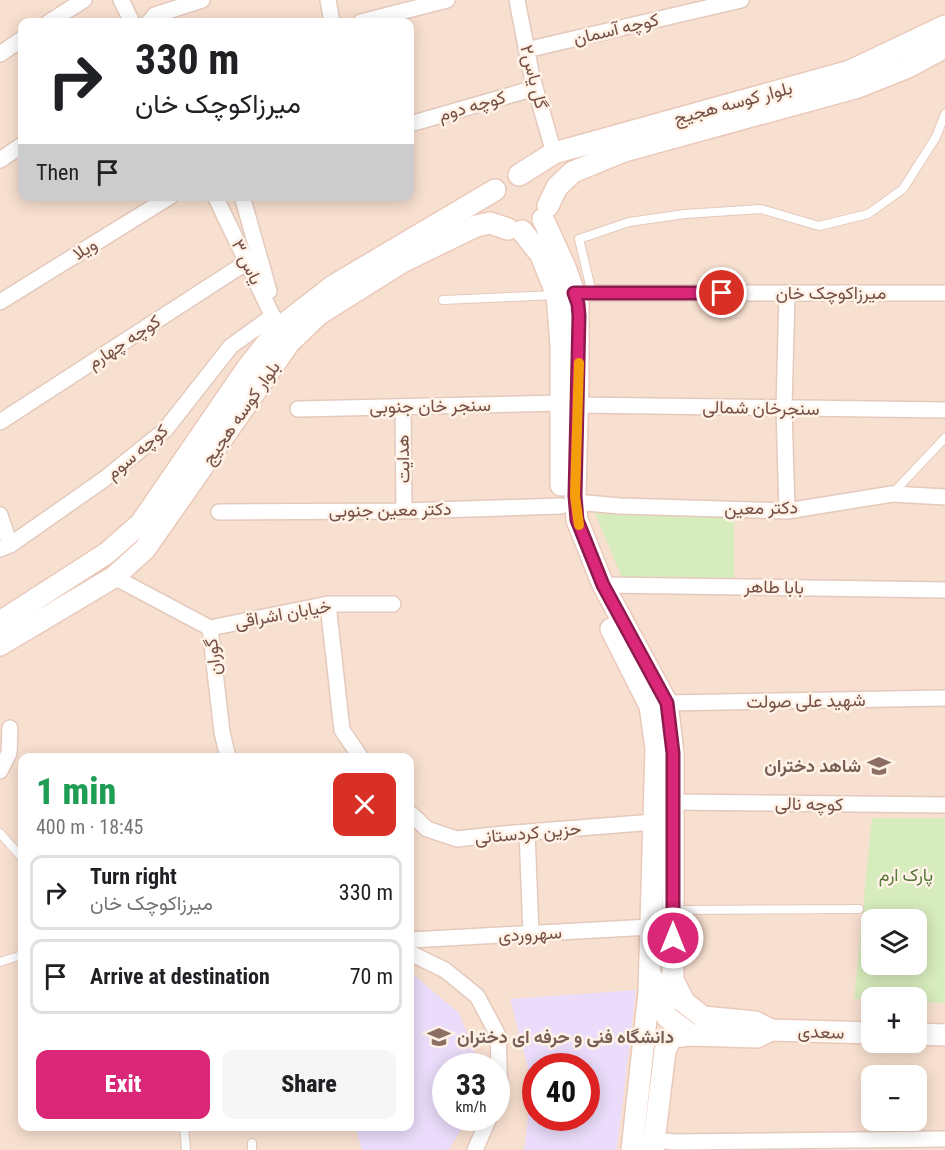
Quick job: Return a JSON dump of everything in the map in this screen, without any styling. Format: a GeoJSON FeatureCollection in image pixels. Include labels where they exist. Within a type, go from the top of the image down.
{"type":"FeatureCollection","features":[{"type":"Feature","properties":{"kind":"street"},"geometry":{"type":"LineString","coordinates":[[55,18],[84,0]]}},
{"type":"Feature","properties":{"kind":"street"},"geometry":{"type":"LineString","coordinates":[[121,0],[130,18]]}},
{"type":"Feature","properties":{"kind":"street"},"geometry":{"type":"LineString","coordinates":[[152,18],[155,15],[202,0]]}},
{"type":"Feature","properties":{"kind":"street"},"geometry":{"type":"LineString","coordinates":[[328,0],[331,18]]}},
{"type":"Feature","properties":{"kind":"street"},"geometry":{"type":"LineString","coordinates":[[377,18],[447,0]]}},
{"type":"Feature","properties":{"kind":"street","name":"گل یاس۲"},"geometry":{"type":"LineString","coordinates":[[517,0],[535,88],[554,153]]}},
{"type":"Feature","properties":{"kind":"street","name":"کوچه آسمان"},"geometry":{"type":"LineString","coordinates":[[526,50],[741,0]]}},
{"type":"Feature","properties":{"kind":"street","name":"بلوار کوسه هجیج"},"geometry":{"type":"LineString","coordinates":[[519,175],[554,153],[850,71],[945,26]]}},
{"type":"Feature","properties":{"kind":"street"},"geometry":{"type":"LineString","coordinates":[[0,54],[18,42]]}},
{"type":"Feature","properties":{"kind":"street","name":"بلوار کوسه هجیج"},"geometry":{"type":"LineString","coordinates":[[545,213],[557,187],[573,172],[613,156],[858,87],[908,67],[945,47]]}},
{"type":"Feature","properties":{"kind":"street","name":"کوچه دوم"},"geometry":{"type":"LineString","coordinates":[[414,123],[535,88]]}},
{"type":"Feature","properties":{"kind":"street"},"geometry":{"type":"LineString","coordinates":[[0,160],[18,148]]}},
{"type":"Feature","properties":{"kind":"street"},"geometry":{"type":"LineString","coordinates":[[575,294],[541,255],[515,230],[501,225],[493,212],[491,204],[495,190],[505,179],[519,175],[527,176],[540,184],[545,191],[545,213],[575,294],[578,304],[579,316],[569,404],[568,504],[581,568],[658,705],[650,970],[632,1150]]}},
{"type":"Feature","properties":{"kind":"street","name":"بلوار کوسه هجیج"},"geometry":{"type":"LineString","coordinates":[[0,622],[100,558],[141,522],[248,367],[280,329],[333,286],[432,225],[495,190]]}},
{"type":"Feature","properties":{"kind":"street","name":"ویلا"},"geometry":{"type":"LineString","coordinates":[[0,302],[163,201]]}},
{"type":"Feature","properties":{"kind":"street","name":"یاس ۳"},"geometry":{"type":"LineString","coordinates":[[217,201],[280,329]]}},
{"type":"Feature","properties":{"kind":"street"},"geometry":{"type":"LineString","coordinates":[[243,201],[280,329]]}},
{"type":"Feature","properties":{"kind":"street"},"geometry":{"type":"LineString","coordinates":[[515,230],[537,225],[545,213]]}},
{"type":"Feature","properties":{"kind":"street","name":"بلوار کوسه هجیج"},"geometry":{"type":"LineString","coordinates":[[0,645],[114,577],[145,549],[280,329],[320,314],[402,262],[476,226],[490,223],[515,230]]}},
{"type":"Feature","properties":{"kind":"street","name":"کوچه چهارم"},"geometry":{"type":"LineString","coordinates":[[0,422],[247,262]]}},
{"type":"Feature","properties":{"kind":"street"},"geometry":{"type":"LineString","coordinates":[[787,293],[783,408],[787,511]]}},
{"type":"Feature","properties":{"kind":"street","name":"میرزاکوچک خان"},"geometry":{"type":"LineString","coordinates":[[575,294],[945,293]]}},
{"type":"Feature","properties":{"kind":"street","name":"کوچه سوم"},"geometry":{"type":"LineString","coordinates":[[5,547],[104,480],[165,430],[231,346],[280,329]]}},
{"type":"Feature","properties":{"kind":"street","name":"سنجرخان شمالی"},"geometry":{"type":"LineString","coordinates":[[569,404],[945,410]]}},
{"type":"Feature","properties":{"kind":"street","name":"سنجر خان جنوبی"},"geometry":{"type":"LineString","coordinates":[[298,409],[569,404]]}},
{"type":"Feature","properties":{"kind":"street","name":"هدایت"},"geometry":{"type":"LineString","coordinates":[[403,408],[404,511]]}},
{"type":"Feature","properties":{"kind":"street","name":"دکتر معین"},"geometry":{"type":"LineString","coordinates":[[568,504],[787,511],[892,494],[945,497]]}},
{"type":"Feature","properties":{"kind":"street"},"geometry":{"type":"LineString","coordinates":[[568,504],[658,705],[673,753],[673,980],[684,1002],[704,1017],[755,1022],[771,1030]]}},
{"type":"Feature","properties":{"kind":"street","name":"دکتر معین جنوبی"},"geometry":{"type":"LineString","coordinates":[[219,512],[404,511],[568,504]]}},
{"type":"Feature","properties":{"kind":"street"},"geometry":{"type":"LineString","coordinates":[[0,515],[5,547]]}},
{"type":"Feature","properties":{"kind":"street"},"geometry":{"type":"LineString","coordinates":[[100,558],[114,577]]}},
{"type":"Feature","properties":{"kind":"street","name":"گوران"},"geometry":{"type":"LineString","coordinates":[[114,577],[210,628],[222,732],[227,753]]}},
{"type":"Feature","properties":{"kind":"street","name":"بابا طاهر"},"geometry":{"type":"LineString","coordinates":[[603,585],[945,590]]}},
{"type":"Feature","properties":{"kind":"street"},"geometry":{"type":"LineString","coordinates":[[328,604],[342,730],[358,753]]}},
{"type":"Feature","properties":{"kind":"street","name":"خیابان اشراقی"},"geometry":{"type":"LineString","coordinates":[[210,628],[328,604],[393,604]]}},
{"type":"Feature","properties":{"kind":"street","name":"شهید علی صولت"},"geometry":{"type":"LineString","coordinates":[[658,705],[945,698]]}},
{"type":"Feature","properties":{"kind":"street"},"geometry":{"type":"LineString","coordinates":[[0,771],[9,753],[10,728]]}},
{"type":"Feature","properties":{"kind":"street","name":"کوچه نالی"},"geometry":{"type":"LineString","coordinates":[[673,802],[945,805]]}},
{"type":"Feature","properties":{"kind":"street","name":"حزین کردستانی"},"geometry":{"type":"LineString","coordinates":[[414,817],[427,830],[457,839],[654,822]]}},
{"type":"Feature","properties":{"kind":"street"},"geometry":{"type":"LineString","coordinates":[[527,832],[531,933]]}},
{"type":"Feature","properties":{"kind":"street","name":"سهروردی"},"geometry":{"type":"LineString","coordinates":[[414,940],[651,927]]}},
{"type":"Feature","properties":{"kind":"street"},"geometry":{"type":"LineString","coordinates":[[414,955],[445,970],[477,996],[498,1035],[499,1053]]}},
{"type":"Feature","properties":{"kind":"street"},"geometry":{"type":"LineString","coordinates":[[650,970],[667,1017],[691,1035]]}},
{"type":"Feature","properties":{"kind":"street"},"geometry":{"type":"LineString","coordinates":[[771,1030],[757,1037],[691,1035],[670,1037],[665,1051],[664,1145],[945,1139]]}},
{"type":"Feature","properties":{"kind":"street","name":"سعدی"},"geometry":{"type":"LineString","coordinates":[[771,1030],[861,1033]]}},
{"type":"Feature","properties":{"kind":"street"},"geometry":{"type":"LineString","coordinates":[[927,1034],[945,1035]]}},
{"type":"Feature","properties":{"kind":"street"},"geometry":{"type":"LineString","coordinates":[[475,1150],[483,1131]]}},
{"type":"Feature","properties":{"kind":"lane"},"geometry":{"type":"LineString","coordinates":[[443,300],[575,294],[579,239],[629,222],[685,214],[761,209],[819,226],[868,214],[903,189],[936,137],[945,114]]}},
{"type":"Feature","properties":{"kind":"lane"},"geometry":{"type":"LineString","coordinates":[[892,494],[945,438]]}},
{"type":"Feature","properties":{"kind":"lane"},"geometry":{"type":"LineString","coordinates":[[0,833],[18,853]]}},
{"type":"Feature","properties":{"kind":"lane"},"geometry":{"type":"LineString","coordinates":[[673,910],[859,909]]}},
{"type":"Feature","properties":{"kind":"lane"},"geometry":{"type":"LineString","coordinates":[[0,962],[18,956]]}},
{"type":"Feature","properties":{"kind":"lane"},"geometry":{"type":"LineString","coordinates":[[184,1131],[186,1150]]}},
{"type":"Feature","properties":{"kind":"shaded area"},"geometry":{"type":"Polygon","coordinates":[[[0,0],[945,0],[945,1150],[0,1150],[0,0]]]}},
{"type":"Feature","properties":{"kind":"shaded area","name":"دانشگاه فنی و حرفه ای دختران"},"geometry":{"type":"Polygon","coordinates":[[[414,975],[459,1013],[475,1053],[432,1053],[432,1131],[460,1131],[449,1150],[362,1150],[356,1131],[414,1131],[414,975]]]}},
{"type":"Feature","properties":{"kind":"shaded area"},"geometry":{"type":"Polygon","coordinates":[[[636,990],[616,1150],[524,1150],[526,1131],[600,1131],[600,1053],[524,1053],[510,999],[636,990]]]}},
{"type":"Feature","properties":{"kind":"green space"},"geometry":{"type":"Polygon","coordinates":[[[592,506],[734,512],[734,591],[626,587],[592,506]]]}},
{"type":"Feature","properties":{"kind":"green space","name":"پارک ارم"},"geometry":{"type":"Polygon","coordinates":[[[872,818],[945,818],[945,1003],[927,1002],[927,987],[861,987],[861,999],[854,999],[861,929],[861,975],[927,975],[927,909],[863,909],[872,818]]]}},
{"type":"Feature","properties":{"kind":"slow traffic"},"geometry":{"type":"LineString","coordinates":[[579,363],[575,496],[579,525]]}},
{"type":"Feature","properties":{"kind":"place","name":"شاهد دختران"},"geometry":{"type":"Point","coordinates":[879,766]}},
{"type":"Feature","properties":{"kind":"place","name":"دانشگاه فنی و حرفه ای دختران"},"geometry":{"type":"Point","coordinates":[439,1037]}},
{"type":"Feature","properties":{"kind":"route"},"geometry":{"type":"LineString","coordinates":[[673,938],[673,753],[667,703],[603,585],[577,520],[575,496],[579,316],[574,293],[722,293]]}}]}
